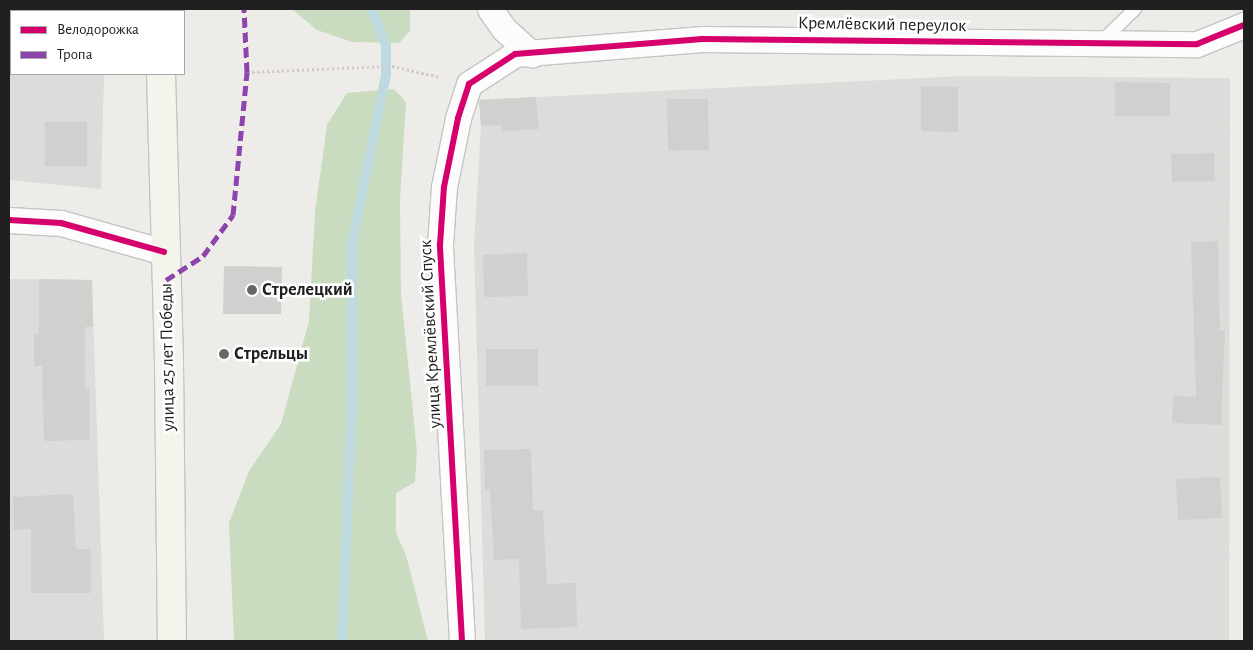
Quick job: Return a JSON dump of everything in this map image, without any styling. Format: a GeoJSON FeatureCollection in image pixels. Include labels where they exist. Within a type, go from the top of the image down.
{"type":"FeatureCollection","features":[{"type":"Feature","properties":{"kind":"main road","name":"улица 25 лет Победы"},"geometry":{"type":"LineString","coordinates":[[161,75],[164,252],[169,364],[172,641]]}},
{"type":"Feature","properties":{"kind":"street"},"geometry":{"type":"LineString","coordinates":[[469,84],[524,54],[490,9]]}},
{"type":"Feature","properties":{"kind":"street","name":"Кремлёвский переулок"},"geometry":{"type":"LineString","coordinates":[[524,54],[702,39],[1197,44],[1244,25]]}},
{"type":"Feature","properties":{"kind":"street","name":"улица Кремлёвский Спуск"},"geometry":{"type":"LineString","coordinates":[[462,641],[440,246],[444,187],[458,118],[469,84]]}},
{"type":"Feature","properties":{"kind":"street"},"geometry":{"type":"LineString","coordinates":[[9,220],[60,223],[164,252]]}},
{"type":"Feature","properties":{"kind":"lane"},"geometry":{"type":"LineString","coordinates":[[1100,43],[1135,9]]}},
{"type":"Feature","properties":{"kind":"path"},"geometry":{"type":"LineString","coordinates":[[247,72],[392,66],[469,84]]}},
{"type":"Feature","properties":{"kind":"shaded area"},"geometry":{"type":"Polygon","coordinates":[[[9,9],[106,9],[10,10],[10,75],[104,75],[101,189],[9,180],[9,9]]]}},
{"type":"Feature","properties":{"kind":"shaded area"},"geometry":{"type":"Polygon","coordinates":[[[961,76],[1230,78],[1229,641],[485,641],[474,245],[481,126],[479,100],[961,76]]]}},
{"type":"Feature","properties":{"kind":"shaded area"},"geometry":{"type":"Polygon","coordinates":[[[9,279],[92,280],[104,641],[9,641],[9,279]]]}},
{"type":"Feature","properties":{"kind":"green space"},"geometry":{"type":"Polygon","coordinates":[[[292,9],[410,9],[410,31],[399,43],[352,42],[317,30],[292,9]]]}},
{"type":"Feature","properties":{"kind":"green space"},"geometry":{"type":"Polygon","coordinates":[[[394,89],[406,102],[400,199],[401,294],[417,451],[415,482],[396,493],[396,533],[406,555],[428,641],[234,641],[229,523],[249,471],[281,424],[309,321],[315,212],[327,125],[347,93],[394,89]]]}},
{"type":"Feature","properties":{"kind":"building"},"geometry":{"type":"Polygon","coordinates":[[[1115,82],[1170,83],[1170,116],[1115,116],[1115,82]]]}},
{"type":"Feature","properties":{"kind":"building"},"geometry":{"type":"Polygon","coordinates":[[[921,86],[958,87],[958,132],[921,131],[921,86]]]}},
{"type":"Feature","properties":{"kind":"building"},"geometry":{"type":"Polygon","coordinates":[[[536,97],[539,129],[501,131],[501,125],[481,126],[479,100],[536,97]]]}},
{"type":"Feature","properties":{"kind":"building"},"geometry":{"type":"Polygon","coordinates":[[[667,99],[708,99],[709,150],[668,151],[667,99]]]}},
{"type":"Feature","properties":{"kind":"building"},"geometry":{"type":"Polygon","coordinates":[[[45,122],[87,122],[87,166],[45,166],[45,122]]]}},
{"type":"Feature","properties":{"kind":"building"},"geometry":{"type":"Polygon","coordinates":[[[1214,153],[1215,181],[1172,182],[1171,154],[1214,153]]]}},
{"type":"Feature","properties":{"kind":"building"},"geometry":{"type":"Polygon","coordinates":[[[1218,241],[1220,331],[1225,331],[1221,425],[1172,423],[1173,396],[1196,397],[1191,242],[1218,241]]]}},
{"type":"Feature","properties":{"kind":"building"},"geometry":{"type":"Polygon","coordinates":[[[527,253],[528,296],[484,297],[483,255],[527,253]]]}},
{"type":"Feature","properties":{"kind":"building","name":"Стрелецкий"},"geometry":{"type":"Polygon","coordinates":[[[224,266],[282,267],[281,314],[223,314],[224,266]]]}},
{"type":"Feature","properties":{"kind":"building"},"geometry":{"type":"Polygon","coordinates":[[[39,279],[92,280],[93,327],[85,327],[85,388],[89,387],[90,440],[44,441],[42,366],[34,366],[34,334],[39,334],[39,279]]]}},
{"type":"Feature","properties":{"kind":"building"},"geometry":{"type":"Polygon","coordinates":[[[486,349],[538,349],[538,386],[486,386],[486,349]]]}},
{"type":"Feature","properties":{"kind":"building"},"geometry":{"type":"Polygon","coordinates":[[[531,449],[533,510],[543,510],[547,584],[576,583],[577,627],[521,629],[519,559],[494,560],[490,489],[485,490],[484,450],[531,449]]]}},
{"type":"Feature","properties":{"kind":"building"},"geometry":{"type":"Polygon","coordinates":[[[1220,477],[1222,518],[1178,520],[1176,479],[1220,477]]]}},
{"type":"Feature","properties":{"kind":"building"},"geometry":{"type":"Polygon","coordinates":[[[73,494],[76,549],[91,549],[91,593],[31,593],[31,529],[14,530],[13,497],[73,494]]]}},
{"type":"Feature","properties":{"kind":"waterway"},"geometry":{"type":"LineString","coordinates":[[342,641],[352,403],[352,242],[386,75],[386,46],[372,9]]}},
{"type":"Feature","properties":{"kind":"marked path"},"geometry":{"type":"LineString","coordinates":[[166,280],[203,256],[233,215],[247,72],[244,9]]}},
{"type":"Feature","properties":{"kind":"cycle path"},"geometry":{"type":"LineString","coordinates":[[462,641],[440,245],[444,187],[458,118],[469,84],[515,54],[702,39],[1197,44],[1244,25]]}},
{"type":"Feature","properties":{"kind":"cycle path"},"geometry":{"type":"LineString","coordinates":[[9,220],[61,223],[164,252]]}},
{"type":"Feature","properties":{"kind":"place","name":"Стрелецкий"},"geometry":{"type":"Point","coordinates":[252,290]}},
{"type":"Feature","properties":{"kind":"place","name":"Стрельцы"},"geometry":{"type":"Point","coordinates":[224,354]}}]}
